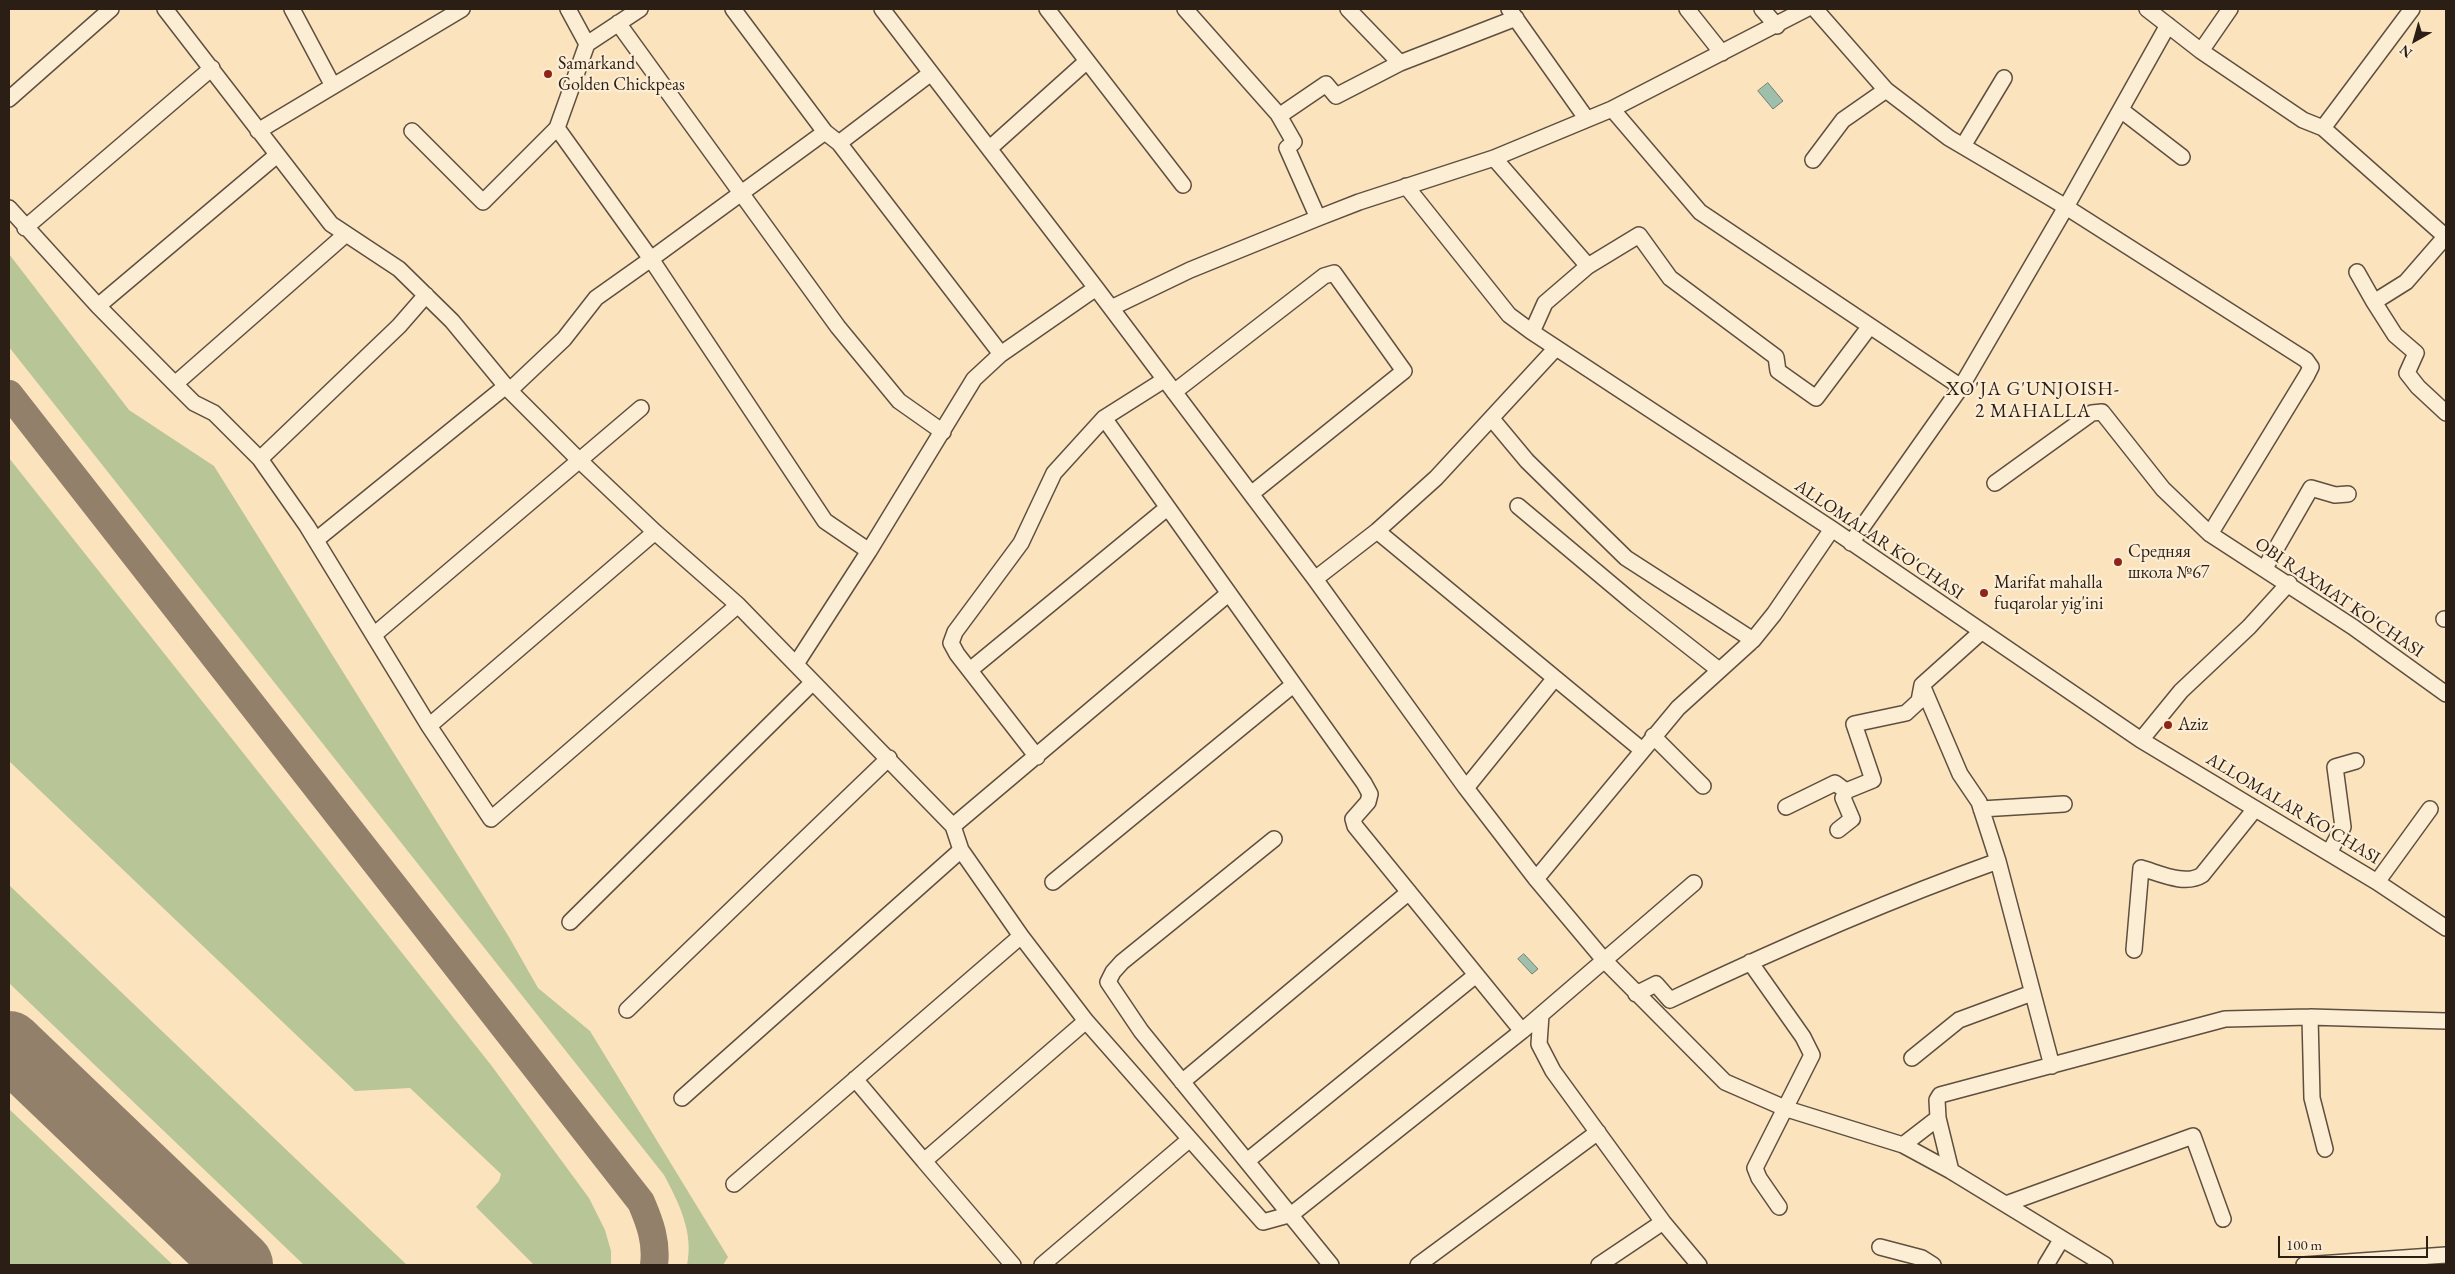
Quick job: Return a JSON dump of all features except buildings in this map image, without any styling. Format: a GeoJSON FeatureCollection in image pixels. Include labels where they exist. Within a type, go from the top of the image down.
{"type":"FeatureCollection","features":[{"type":"Feature","properties":{"kind":"street"},"geometry":{"type":"LineString","coordinates":[[9,99],[112,9]]}},
{"type":"Feature","properties":{"kind":"street"},"geometry":{"type":"LineString","coordinates":[[164,9],[212,68],[258,131],[331,224],[398,269],[426,295],[452,321],[506,386],[579,460],[655,532],[738,605],[889,758],[953,826],[961,850],[1021,936],[1086,1021],[1263,1222],[1292,1214],[1522,1031],[1694,883]]}},
{"type":"Feature","properties":{"kind":"street"},"geometry":{"type":"LineString","coordinates":[[292,9],[333,86]]}},
{"type":"Feature","properties":{"kind":"street"},"geometry":{"type":"LineString","coordinates":[[258,131],[462,9]]}},
{"type":"Feature","properties":{"kind":"street"},"geometry":{"type":"LineString","coordinates":[[568,9],[587,44]]}},
{"type":"Feature","properties":{"kind":"street"},"geometry":{"type":"LineString","coordinates":[[412,131],[483,202],[557,128],[587,44],[640,9]]}},
{"type":"Feature","properties":{"kind":"street"},"geometry":{"type":"LineString","coordinates":[[733,9],[824,132],[839,143],[1001,354]]}},
{"type":"Feature","properties":{"kind":"street"},"geometry":{"type":"LineString","coordinates":[[882,9],[990,148],[1315,579],[1466,788],[1536,879],[1604,960],[1636,994],[1725,1082],[1787,1109],[1903,1145],[1951,1171],[2061,1240],[2105,1265]]}},
{"type":"Feature","properties":{"kind":"street"},"geometry":{"type":"LineString","coordinates":[[1047,9],[1183,185]]}},
{"type":"Feature","properties":{"kind":"street"},"geometry":{"type":"LineString","coordinates":[[1185,9],[1279,116],[1294,142],[1287,148],[1318,218]]}},
{"type":"Feature","properties":{"kind":"street"},"geometry":{"type":"LineString","coordinates":[[1348,9],[1400,63]]}},
{"type":"Feature","properties":{"kind":"street"},"geometry":{"type":"LineString","coordinates":[[1687,9],[1722,53]]}},
{"type":"Feature","properties":{"kind":"street"},"geometry":{"type":"LineString","coordinates":[[1762,9],[1776,26]]}},
{"type":"Feature","properties":{"kind":"street"},"geometry":{"type":"LineString","coordinates":[[1111,308],[1190,270],[1318,218],[1406,186],[1494,158],[1586,118],[1612,109],[1806,9]]}},
{"type":"Feature","properties":{"kind":"street"},"geometry":{"type":"LineString","coordinates":[[1815,9],[1886,90],[1964,146],[2066,208],[2306,360],[2311,368],[2210,534],[2163,488],[2102,412],[2092,413],[1995,483]]}},
{"type":"Feature","properties":{"kind":"street"},"geometry":{"type":"LineString","coordinates":[[2147,9],[2201,50],[2303,120],[2323,128],[2446,237],[2406,282],[2374,302]]}},
{"type":"Feature","properties":{"kind":"street"},"geometry":{"type":"LineString","coordinates":[[2201,50],[2230,9]]}},
{"type":"Feature","properties":{"kind":"street"},"geometry":{"type":"LineString","coordinates":[[2323,128],[2412,9]]}},
{"type":"Feature","properties":{"kind":"street"},"geometry":{"type":"LineString","coordinates":[[1279,116],[1326,84],[1336,96],[1400,63],[1513,14],[1586,118]]}},
{"type":"Feature","properties":{"kind":"street"},"geometry":{"type":"LineString","coordinates":[[618,23],[838,327],[899,401],[943,432]]}},
{"type":"Feature","properties":{"kind":"street"},"geometry":{"type":"LineString","coordinates":[[1851,543],[1961,387],[2066,208],[2168,25]]}},
{"type":"Feature","properties":{"kind":"street"},"geometry":{"type":"LineString","coordinates":[[990,148],[1087,61]]}},
{"type":"Feature","properties":{"kind":"street"},"geometry":{"type":"LineString","coordinates":[[25,228],[212,68]]}},
{"type":"Feature","properties":{"kind":"street"},"geometry":{"type":"LineString","coordinates":[[839,143],[931,73]]}},
{"type":"Feature","properties":{"kind":"street"},"geometry":{"type":"LineString","coordinates":[[1964,146],[2004,78]]}},
{"type":"Feature","properties":{"kind":"street"},"geometry":{"type":"LineString","coordinates":[[1813,160],[1843,120],[1886,90]]}},
{"type":"Feature","properties":{"kind":"street"},"geometry":{"type":"LineString","coordinates":[[1612,109],[1700,212],[1961,387]]}},
{"type":"Feature","properties":{"kind":"street"},"geometry":{"type":"LineString","coordinates":[[2121,110],[2182,157]]}},
{"type":"Feature","properties":{"kind":"street"},"geometry":{"type":"LineString","coordinates":[[557,128],[651,259],[825,521],[869,551]]}},
{"type":"Feature","properties":{"kind":"street"},"geometry":{"type":"LineString","coordinates":[[506,386],[510,390],[564,339],[596,298],[824,132]]}},
{"type":"Feature","properties":{"kind":"street"},"geometry":{"type":"LineString","coordinates":[[98,306],[277,155]]}},
{"type":"Feature","properties":{"kind":"street"},"geometry":{"type":"LineString","coordinates":[[1494,158],[1588,266]]}},
{"type":"Feature","properties":{"kind":"street","name":"ALLOMALAR KO'CHASI"},"geometry":{"type":"LineString","coordinates":[[1406,186],[1509,315],[1532,332],[1832,529],[2141,740],[2377,882],[2446,928]]}},
{"type":"Feature","properties":{"kind":"street"},"geometry":{"type":"LineString","coordinates":[[9,208],[25,228],[98,306],[175,384],[194,403],[214,413],[260,459],[316,540],[375,634],[429,726],[491,820],[738,605]]}},
{"type":"Feature","properties":{"kind":"street"},"geometry":{"type":"LineString","coordinates":[[175,384],[346,234]]}},
{"type":"Feature","properties":{"kind":"street"},"geometry":{"type":"LineString","coordinates":[[1532,332],[1545,303],[1588,266],[1639,235],[1670,278],[1776,357],[1778,371],[1816,398],[1870,326]]}},
{"type":"Feature","properties":{"kind":"street"},"geometry":{"type":"LineString","coordinates":[[2357,272],[2395,335],[2416,353],[2407,373],[2418,388],[2446,413]]}},
{"type":"Feature","properties":{"kind":"street"},"geometry":{"type":"LineString","coordinates":[[1174,392],[1324,276],[1334,273],[1404,370],[1251,494]]}},
{"type":"Feature","properties":{"kind":"street"},"geometry":{"type":"LineString","coordinates":[[796,664],[869,551],[974,379],[1001,354],[1096,288]]}},
{"type":"Feature","properties":{"kind":"street"},"geometry":{"type":"LineString","coordinates":[[260,459],[399,326],[426,295]]}},
{"type":"Feature","properties":{"kind":"street"},"geometry":{"type":"LineString","coordinates":[[1315,579],[1377,531],[1436,478],[1556,348]]}},
{"type":"Feature","properties":{"kind":"street"},"geometry":{"type":"LineString","coordinates":[[1037,757],[951,643],[955,632],[1021,542],[1054,473],[1104,418],[1164,380]]}},
{"type":"Feature","properties":{"kind":"street"},"geometry":{"type":"LineString","coordinates":[[316,540],[506,386]]}},
{"type":"Feature","properties":{"kind":"street"},"geometry":{"type":"LineString","coordinates":[[375,634],[641,408]]}},
{"type":"Feature","properties":{"kind":"street"},"geometry":{"type":"LineString","coordinates":[[1104,418],[1364,782],[1370,794],[1368,802],[1353,819],[1355,826],[1522,1031]]}},
{"type":"Feature","properties":{"kind":"street"},"geometry":{"type":"LineString","coordinates":[[1492,419],[1527,461],[1626,558],[1753,640]]}},
{"type":"Feature","properties":{"kind":"street"},"geometry":{"type":"LineString","coordinates":[[2265,568],[2311,488],[2335,495],[2348,494]]}},
{"type":"Feature","properties":{"kind":"street"},"geometry":{"type":"LineString","coordinates":[[1518,506],[1636,605],[1720,670]]}},
{"type":"Feature","properties":{"kind":"street"},"geometry":{"type":"LineString","coordinates":[[970,670],[1167,508]]}},
{"type":"Feature","properties":{"kind":"street"},"geometry":{"type":"LineString","coordinates":[[1536,879],[1678,708],[1753,640],[1774,614],[1832,529]]}},
{"type":"Feature","properties":{"kind":"street"},"geometry":{"type":"LineString","coordinates":[[1377,531],[1642,750]]}},
{"type":"Feature","properties":{"kind":"street"},"geometry":{"type":"LineString","coordinates":[[429,726],[655,532]]}},
{"type":"Feature","properties":{"kind":"street","name":"OBI RAXMAT KO'CHASI"},"geometry":{"type":"LineString","coordinates":[[2210,534],[2289,583],[2353,626],[2446,694]]}},
{"type":"Feature","properties":{"kind":"street"},"geometry":{"type":"LineString","coordinates":[[2141,740],[2181,691],[2243,633],[2289,583]]}},
{"type":"Feature","properties":{"kind":"street"},"geometry":{"type":"LineString","coordinates":[[953,826],[1228,594]]}},
{"type":"Feature","properties":{"kind":"street"},"geometry":{"type":"LineString","coordinates":[[1838,830],[1852,819],[1843,798],[1846,791],[1873,780],[1854,724],[1906,714],[1919,701],[1922,685],[1981,632]]}},
{"type":"Feature","properties":{"kind":"street"},"geometry":{"type":"LineString","coordinates":[[1466,788],[1555,678]]}},
{"type":"Feature","properties":{"kind":"street"},"geometry":{"type":"LineString","coordinates":[[570,922],[813,682]]}},
{"type":"Feature","properties":{"kind":"street"},"geometry":{"type":"LineString","coordinates":[[1053,882],[1293,685]]}},
{"type":"Feature","properties":{"kind":"street"},"geometry":{"type":"LineString","coordinates":[[1922,685],[1960,774],[1981,808],[1998,861],[2052,1066]]}},
{"type":"Feature","properties":{"kind":"street"},"geometry":{"type":"LineString","coordinates":[[1654,736],[1703,786]]}},
{"type":"Feature","properties":{"kind":"street"},"geometry":{"type":"LineString","coordinates":[[627,1010],[889,758]]}},
{"type":"Feature","properties":{"kind":"street"},"geometry":{"type":"LineString","coordinates":[[2329,853],[2343,827],[2335,768],[2356,761]]}},
{"type":"Feature","properties":{"kind":"street"},"geometry":{"type":"LineString","coordinates":[[1786,807],[1835,783],[1846,791]]}},
{"type":"Feature","properties":{"kind":"street"},"geometry":{"type":"LineString","coordinates":[[1981,808],[2064,804]]}},
{"type":"Feature","properties":{"kind":"street"},"geometry":{"type":"LineString","coordinates":[[2134,950],[2141,868],[2186,880],[2194,880],[2202,875],[2255,809]]}},
{"type":"Feature","properties":{"kind":"street"},"geometry":{"type":"LineString","coordinates":[[2377,882],[2430,809]]}},
{"type":"Feature","properties":{"kind":"street"},"geometry":{"type":"LineString","coordinates":[[1274,839],[1122,962],[1113,972],[1108,982],[1141,1031],[1332,1265]]}},
{"type":"Feature","properties":{"kind":"street"},"geometry":{"type":"LineString","coordinates":[[682,1098],[961,850]]}},
{"type":"Feature","properties":{"kind":"street"},"geometry":{"type":"LineString","coordinates":[[1636,994],[1656,984],[1670,1000],[1750,962],[1924,888],[1998,861]]}},
{"type":"Feature","properties":{"kind":"street"},"geometry":{"type":"LineString","coordinates":[[1182,1082],[1409,892]]}},
{"type":"Feature","properties":{"kind":"street"},"geometry":{"type":"LineString","coordinates":[[734,1184],[1021,936]]}},
{"type":"Feature","properties":{"kind":"street"},"geometry":{"type":"LineString","coordinates":[[1750,962],[1803,1037],[1812,1056],[1787,1109],[1755,1168],[1759,1178],[1778,1207]]}},
{"type":"Feature","properties":{"kind":"street"},"geometry":{"type":"LineString","coordinates":[[1247,1161],[1476,975]]}},
{"type":"Feature","properties":{"kind":"street"},"geometry":{"type":"LineString","coordinates":[[1912,1058],[1959,1020],[2032,993]]}},
{"type":"Feature","properties":{"kind":"street"},"geometry":{"type":"LineString","coordinates":[[1541,1015],[1539,1044],[1554,1071],[1664,1222],[1699,1265]]}},
{"type":"Feature","properties":{"kind":"street"},"geometry":{"type":"LineString","coordinates":[[2310,1017],[2312,1098],[2325,1150]]}},
{"type":"Feature","properties":{"kind":"street"},"geometry":{"type":"LineString","coordinates":[[1951,1171],[1938,1118],[1937,1100],[1940,1094],[2225,1019],[2310,1017],[2446,1021]]}},
{"type":"Feature","properties":{"kind":"street"},"geometry":{"type":"LineString","coordinates":[[924,1161],[1086,1021]]}},
{"type":"Feature","properties":{"kind":"street"},"geometry":{"type":"LineString","coordinates":[[855,1079],[1013,1265]]}},
{"type":"Feature","properties":{"kind":"street"},"geometry":{"type":"LineString","coordinates":[[1903,1145],[1938,1118]]}},
{"type":"Feature","properties":{"kind":"street"},"geometry":{"type":"LineString","coordinates":[[1418,1265],[1598,1132]]}},
{"type":"Feature","properties":{"kind":"street"},"geometry":{"type":"LineString","coordinates":[[2006,1204],[2193,1136],[2223,1219]]}},
{"type":"Feature","properties":{"kind":"street"},"geometry":{"type":"LineString","coordinates":[[1042,1265],[1190,1139]]}},
{"type":"Feature","properties":{"kind":"street"},"geometry":{"type":"LineString","coordinates":[[1599,1265],[1664,1222]]}},
{"type":"Feature","properties":{"kind":"street"},"geometry":{"type":"LineString","coordinates":[[2046,1265],[2061,1240]]}},
{"type":"Feature","properties":{"kind":"street"},"geometry":{"type":"LineString","coordinates":[[1880,1247],[1922,1258],[1933,1265]]}},
{"type":"Feature","properties":{"kind":"street"},"geometry":{"type":"LineString","coordinates":[[2304,1265],[2446,1255]]}},
{"type":"Feature","properties":{"kind":"shaded area"},"geometry":{"type":"Polygon","coordinates":[[[1768,83],[1783,101],[1773,109],[1758,91],[1768,83]]]}},
{"type":"Feature","properties":{"kind":"shaded area"},"geometry":{"type":"Polygon","coordinates":[[[9,254],[129,410],[214,466],[509,937],[538,988],[590,1031],[728,1257],[723,1265],[687,1265],[689,1253],[684,1218],[664,1175],[9,347],[9,254]]]}},
{"type":"Feature","properties":{"kind":"shaded area"},"geometry":{"type":"Polygon","coordinates":[[[9,458],[491,1065],[589,1198],[605,1230],[611,1251],[611,1265],[534,1265],[476,1207],[499,1181],[501,1174],[410,1088],[355,1091],[9,761],[9,458]]]}},
{"type":"Feature","properties":{"kind":"shaded area"},"geometry":{"type":"Polygon","coordinates":[[[9,885],[407,1265],[304,1265],[9,983],[9,885]]]}},
{"type":"Feature","properties":{"kind":"shaded area"},"geometry":{"type":"Polygon","coordinates":[[[1524,954],[1538,969],[1532,974],[1518,959],[1524,954]]]}},
{"type":"Feature","properties":{"kind":"shaded area"},"geometry":{"type":"Polygon","coordinates":[[[9,1109],[173,1265],[9,1265],[9,1109]]]}},
{"type":"Feature","properties":{"kind":"taxiway"},"geometry":{"type":"LineString","coordinates":[[9,394],[641,1202],[652,1233],[654,1265]]}},
{"type":"Feature","properties":{"kind":"runway"},"geometry":{"type":"LineString","coordinates":[[9,1045],[239,1265]]}},
{"type":"Feature","properties":{"kind":"place","name":"Samarkand Golden Chickpeas"},"geometry":{"type":"Point","coordinates":[548,74]}},
{"type":"Feature","properties":{"kind":"place","name":"Средняя школа №67"},"geometry":{"type":"Point","coordinates":[2118,562]}},
{"type":"Feature","properties":{"kind":"place","name":"Marifat mahalla fuqarolar yig'ini"},"geometry":{"type":"Point","coordinates":[1984,593]}},
{"type":"Feature","properties":{"kind":"place","name":"Aziz"},"geometry":{"type":"Point","coordinates":[2168,725]}},
{"type":"Feature","properties":{"kind":"district","name":"XO'JA G'UNJOISH- 2 MAHALLA"},"geometry":{"type":"Point","coordinates":[2033,401]}}]}
